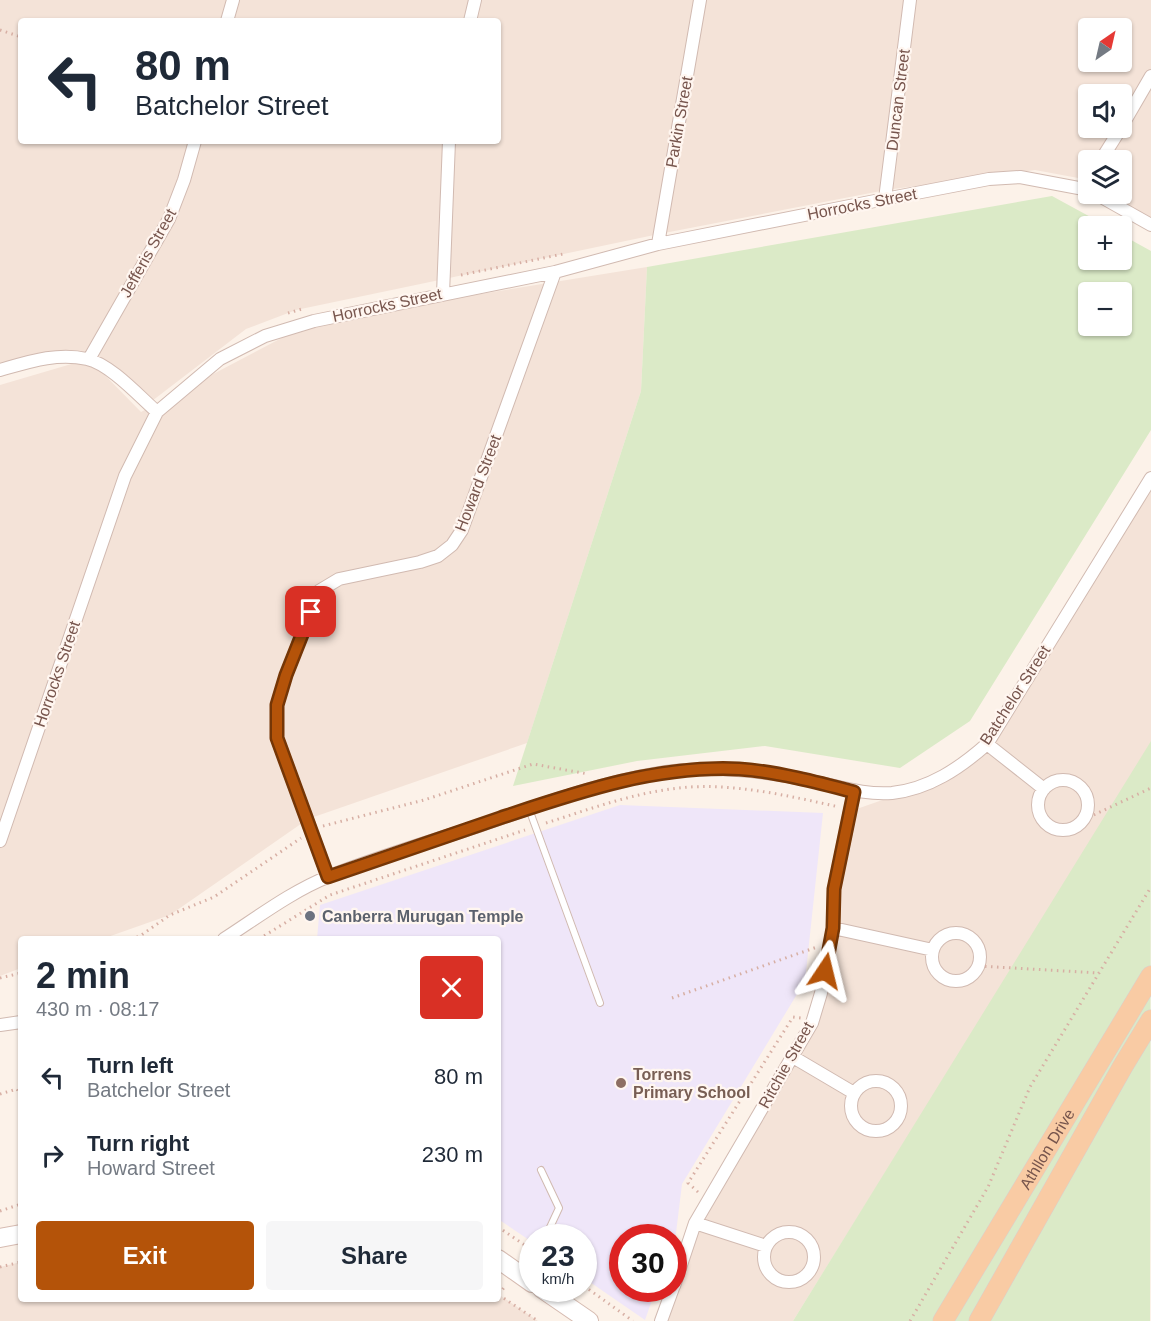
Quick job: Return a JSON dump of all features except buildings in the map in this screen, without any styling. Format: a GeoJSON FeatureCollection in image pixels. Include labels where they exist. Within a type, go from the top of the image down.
{"type":"FeatureCollection","features":[{"type":"Feature","properties":{"kind":"main road","name":"Athllon Drive"},"geometry":{"type":"LineString","coordinates":[[943,1321],[1151,976]]}},
{"type":"Feature","properties":{"kind":"main road","name":"Athllon Drive"},"geometry":{"type":"LineString","coordinates":[[979,1321],[1151,1020]]}},
{"type":"Feature","properties":{"kind":"main road"},"geometry":{"type":"LineString","coordinates":[[0,1238],[18,1235]]}},
{"type":"Feature","properties":{"kind":"main road"},"geometry":{"type":"LineString","coordinates":[[501,1261],[519,1270]]}},
{"type":"Feature","properties":{"kind":"main road"},"geometry":{"type":"LineString","coordinates":[[561,1302],[580,1319]]}},
{"type":"Feature","properties":{"kind":"street"},"geometry":{"type":"LineString","coordinates":[[228,18],[233,0]]}},
{"type":"Feature","properties":{"kind":"street"},"geometry":{"type":"LineString","coordinates":[[471,18],[476,0]]}},
{"type":"Feature","properties":{"kind":"street","name":"Parkin Street"},"geometry":{"type":"LineString","coordinates":[[658,244],[700,0]]}},
{"type":"Feature","properties":{"kind":"street","name":"Duncan Street"},"geometry":{"type":"LineString","coordinates":[[885,199],[910,0]]}},
{"type":"Feature","properties":{"kind":"street"},"geometry":{"type":"LineString","coordinates":[[1132,108],[1151,76]]}},
{"type":"Feature","properties":{"kind":"street","name":"Jefferis Street"},"geometry":{"type":"LineString","coordinates":[[89,359],[169,219],[184,180],[194,144]]}},
{"type":"Feature","properties":{"kind":"street"},"geometry":{"type":"LineString","coordinates":[[443,294],[449,144]]}},
{"type":"Feature","properties":{"kind":"street","name":"Horrocks Street"},"geometry":{"type":"LineString","coordinates":[[0,841],[125,476],[157,412],[220,359],[265,336],[314,321],[555,272],[658,244],[989,179],[1020,177],[1078,186]]}},
{"type":"Feature","properties":{"kind":"street","name":"Horrocks Street"},"geometry":{"type":"LineString","coordinates":[[1116,204],[1151,225]]}},
{"type":"Feature","properties":{"kind":"street","name":"Howard Street"},"geometry":{"type":"LineString","coordinates":[[328,877],[277,738],[277,705],[286,675],[319,591],[339,579],[438,556],[452,545],[462,530],[555,272]]}},
{"type":"Feature","properties":{"kind":"street"},"geometry":{"type":"LineString","coordinates":[[0,370],[33,360],[61,356],[89,359],[110,371],[157,412]]}},
{"type":"Feature","properties":{"kind":"street","name":"Batchelor Street"},"geometry":{"type":"LineString","coordinates":[[230,936],[294,894],[328,877],[528,809],[622,780],[656,773],[740,769],[816,782],[854,792],[892,793],[931,783],[964,764],[987,744],[1151,478]]}},
{"type":"Feature","properties":{"kind":"street"},"geometry":{"type":"LineString","coordinates":[[987,744],[1044,789]]}},
{"type":"Feature","properties":{"kind":"street"},"geometry":{"type":"LineString","coordinates":[[1058,780],[1075,783],[1087,795],[1089,804],[1083,820],[1070,829],[1048,825],[1042,819],[1038,804],[1044,789],[1050,783],[1058,780]]}},
{"type":"Feature","properties":{"kind":"street","name":"Ritchie Street"},"geometry":{"type":"LineString","coordinates":[[687,1246],[695,1223],[812,1023],[821,993],[833,928],[834,889],[854,792]]}},
{"type":"Feature","properties":{"kind":"street"},"geometry":{"type":"LineString","coordinates":[[833,928],[933,950]]}},
{"type":"Feature","properties":{"kind":"street"},"geometry":{"type":"LineString","coordinates":[[949,934],[964,934],[977,944],[981,958],[979,966],[969,979],[961,982],[944,979],[933,966],[933,950],[942,937],[949,934]]}},
{"type":"Feature","properties":{"kind":"street"},"geometry":{"type":"LineString","coordinates":[[0,1025],[18,1022]]}},
{"type":"Feature","properties":{"kind":"street"},"geometry":{"type":"LineString","coordinates":[[793,1057],[854,1093]]}},
{"type":"Feature","properties":{"kind":"street"},"geometry":{"type":"LineString","coordinates":[[882,1081],[889,1084],[900,1096],[902,1104],[897,1120],[883,1131],[866,1130],[859,1125],[850,1110],[854,1093],[866,1082],[882,1081]]}},
{"type":"Feature","properties":{"kind":"street"},"geometry":{"type":"LineString","coordinates":[[695,1223],[766,1246]]}},
{"type":"Feature","properties":{"kind":"street"},"geometry":{"type":"LineString","coordinates":[[795,1233],[803,1236],[813,1250],[812,1267],[801,1279],[785,1282],[778,1280],[771,1275],[764,1262],[766,1246],[778,1234],[795,1233]]}},
{"type":"Feature","properties":{"kind":"street","name":"Ritchie Street"},"geometry":{"type":"LineString","coordinates":[[661,1321],[668,1302]]}},
{"type":"Feature","properties":{"kind":"lane"},"geometry":{"type":"LineString","coordinates":[[528,809],[600,1003]]}},
{"type":"Feature","properties":{"kind":"lane"},"geometry":{"type":"LineString","coordinates":[[542,1170],[559,1208],[552,1224]]}},
{"type":"Feature","properties":{"kind":"path"},"geometry":{"type":"LineString","coordinates":[[0,30],[18,36]]}},
{"type":"Feature","properties":{"kind":"path"},"geometry":{"type":"LineString","coordinates":[[444,279],[571,252]]}},
{"type":"Feature","properties":{"kind":"path"},"geometry":{"type":"LineString","coordinates":[[286,314],[307,308]]}},
{"type":"Feature","properties":{"kind":"path"},"geometry":{"type":"LineString","coordinates":[[140,936],[170,915],[214,897],[297,840],[322,826],[424,800],[533,764],[596,776],[576,783],[584,810]]}},
{"type":"Feature","properties":{"kind":"path"},"geometry":{"type":"LineString","coordinates":[[265,936],[330,895],[629,797],[681,788],[734,788],[839,807],[839,814]]}},
{"type":"Feature","properties":{"kind":"path"},"geometry":{"type":"LineString","coordinates":[[1083,820],[1151,788]]}},
{"type":"Feature","properties":{"kind":"path"},"geometry":{"type":"LineString","coordinates":[[910,1321],[988,1187],[1030,1087],[1151,886]]}},
{"type":"Feature","properties":{"kind":"path"},"geometry":{"type":"LineString","coordinates":[[672,998],[818,947],[816,957]]}},
{"type":"Feature","properties":{"kind":"path"},"geometry":{"type":"LineString","coordinates":[[979,966],[1099,974]]}},
{"type":"Feature","properties":{"kind":"path"},"geometry":{"type":"LineString","coordinates":[[0,978],[18,974]]}},
{"type":"Feature","properties":{"kind":"path"},"geometry":{"type":"LineString","coordinates":[[695,1202],[698,1192],[688,1183],[793,1017],[804,1018]]}},
{"type":"Feature","properties":{"kind":"path"},"geometry":{"type":"LineString","coordinates":[[0,1094],[17,1089],[18,1091]]}},
{"type":"Feature","properties":{"kind":"path"},"geometry":{"type":"LineString","coordinates":[[0,1210],[18,1205]]}},
{"type":"Feature","properties":{"kind":"path"},"geometry":{"type":"LineString","coordinates":[[501,1229],[519,1241]]}},
{"type":"Feature","properties":{"kind":"path"},"geometry":{"type":"LineString","coordinates":[[0,1267],[18,1263]]}},
{"type":"Feature","properties":{"kind":"path"},"geometry":{"type":"LineString","coordinates":[[597,1295],[633,1321]]}},
{"type":"Feature","properties":{"kind":"path"},"geometry":{"type":"LineString","coordinates":[[501,1296],[538,1321]]}},
{"type":"Feature","properties":{"kind":"shaded area"},"geometry":{"type":"Polygon","coordinates":[[[0,0],[1151,0],[1151,221],[1125,204],[1132,204],[1132,150],[1078,150],[1078,178],[1035,170],[886,190],[659,234],[296,310],[246,329],[148,404],[93,363],[141,412],[314,321],[647,267],[641,391],[527,743],[308,819],[170,915],[110,936],[18,936],[18,969],[0,976],[0,385],[85,360],[33,360],[0,372],[0,0]]]}},
{"type":"Feature","properties":{"kind":"shaded area"},"geometry":{"type":"Polygon","coordinates":[[[1151,478],[1151,745],[793,1321],[660,1321],[667,1302],[687,1302],[687,1245],[695,1223],[812,1022],[851,811],[931,783],[987,744],[1151,478]]]}},
{"type":"Feature","properties":{"kind":"shaded area","name":"Torrens Primary School"},"geometry":{"type":"Polygon","coordinates":[[[620,805],[823,813],[805,981],[682,1184],[677,1224],[609,1224],[609,1295],[597,1287],[597,1224],[519,1224],[519,1233],[501,1221],[501,936],[317,936],[320,905],[620,805]]]}},
{"type":"Feature","properties":{"kind":"shaded area"},"geometry":{"type":"Polygon","coordinates":[[[18,1263],[18,1302],[501,1302],[501,1296],[538,1321],[0,1321],[0,1267],[18,1263]]]}},
{"type":"Feature","properties":{"kind":"shaded area","name":"Torrens Primary School"},"geometry":{"type":"Polygon","coordinates":[[[619,1302],[651,1302],[645,1320],[619,1302]]]}},
{"type":"Feature","properties":{"kind":"green space"},"geometry":{"type":"Polygon","coordinates":[[[1052,196],[1089,216],[1078,216],[1078,270],[1132,270],[1132,241],[1151,251],[1151,430],[970,721],[900,768],[765,746],[637,761],[513,786],[641,391],[647,267],[1052,196]]]}},
{"type":"Feature","properties":{"kind":"green space"},"geometry":{"type":"Polygon","coordinates":[[[1151,741],[1150,1321],[793,1321],[1151,741]]]}},
{"type":"Feature","properties":{"kind":"place","name":"Canberra Murugan Temple"},"geometry":{"type":"Point","coordinates":[310,916]}},
{"type":"Feature","properties":{"kind":"place","name":"Torrens Primary School"},"geometry":{"type":"Point","coordinates":[621,1083]}},
{"type":"Feature","properties":{"kind":"route"},"geometry":{"type":"LineString","coordinates":[[311,612],[286,675],[277,705],[277,738],[328,877],[528,809],[622,780],[656,773],[740,769],[816,782],[854,792],[834,889],[833,928],[825,971]]}}]}
